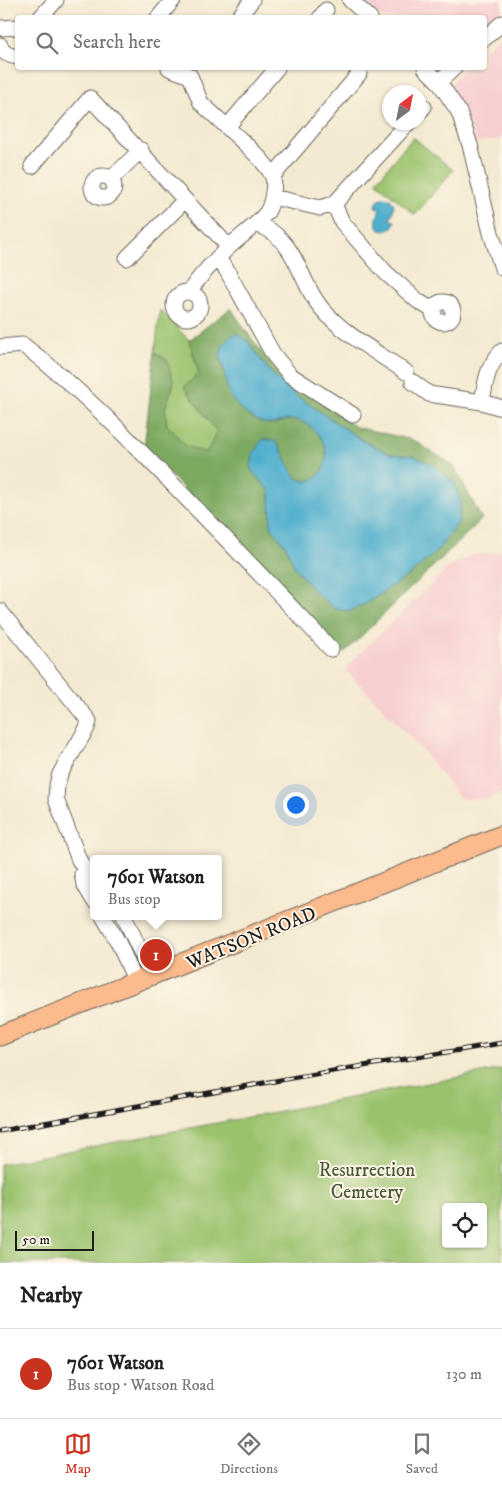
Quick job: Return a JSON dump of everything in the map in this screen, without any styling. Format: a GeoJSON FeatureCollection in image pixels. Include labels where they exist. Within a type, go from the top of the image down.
{"type":"FeatureCollection","features":[{"type":"Feature","properties":{"kind":"main road","name":"WATSON ROAD"},"geometry":{"type":"LineString","coordinates":[[0,1036],[502,836]]}},
{"type":"Feature","properties":{"kind":"street"},"geometry":{"type":"LineString","coordinates":[[160,15],[173,0]]}},
{"type":"Feature","properties":{"kind":"street"},"geometry":{"type":"LineString","coordinates":[[240,15],[252,0]]}},
{"type":"Feature","properties":{"kind":"street"},"geometry":{"type":"LineString","coordinates":[[350,0],[367,15]]}},
{"type":"Feature","properties":{"kind":"street"},"geometry":{"type":"LineString","coordinates":[[487,37],[502,23]]}},
{"type":"Feature","properties":{"kind":"street"},"geometry":{"type":"LineString","coordinates":[[0,28],[15,27]]}},
{"type":"Feature","properties":{"kind":"street"},"geometry":{"type":"LineString","coordinates":[[0,45],[1,49],[10,56],[15,57]]}},
{"type":"Feature","properties":{"kind":"street"},"geometry":{"type":"LineString","coordinates":[[182,70],[194,72],[201,103],[254,153],[273,176],[273,197],[268,210],[256,224],[217,258],[200,276],[189,292]]}},
{"type":"Feature","properties":{"kind":"street"},"geometry":{"type":"LineString","coordinates":[[227,127],[275,70]]}},
{"type":"Feature","properties":{"kind":"street"},"geometry":{"type":"LineString","coordinates":[[427,70],[439,82],[459,112],[470,145],[491,233],[502,268]]}},
{"type":"Feature","properties":{"kind":"street"},"geometry":{"type":"LineString","coordinates":[[439,82],[452,70]]}},
{"type":"Feature","properties":{"kind":"street"},"geometry":{"type":"LineString","coordinates":[[273,176],[359,74]]}},
{"type":"Feature","properties":{"kind":"street"},"geometry":{"type":"LineString","coordinates":[[32,166],[90,98],[141,150],[229,247]]}},
{"type":"Feature","properties":{"kind":"street"},"geometry":{"type":"LineString","coordinates":[[273,197],[320,208],[334,204],[402,130]]}},
{"type":"Feature","properties":{"kind":"street"},"geometry":{"type":"LineString","coordinates":[[111,179],[141,150]]}},
{"type":"Feature","properties":{"kind":"street"},"geometry":{"type":"LineString","coordinates":[[127,258],[185,200]]}},
{"type":"Feature","properties":{"kind":"street"},"geometry":{"type":"LineString","coordinates":[[334,204],[342,222],[385,272],[418,301],[434,311]]}},
{"type":"Feature","properties":{"kind":"street"},"geometry":{"type":"LineString","coordinates":[[256,224],[276,234],[293,254],[311,292],[322,309],[346,330],[410,377],[429,394],[482,402],[502,408]]}},
{"type":"Feature","properties":{"kind":"street"},"geometry":{"type":"LineString","coordinates":[[217,258],[226,269],[272,354],[290,375],[353,415]]}},
{"type":"Feature","properties":{"kind":"street"},"geometry":{"type":"LineString","coordinates":[[0,347],[22,345],[44,361],[108,419],[331,648]]}},
{"type":"Feature","properties":{"kind":"street"},"geometry":{"type":"LineString","coordinates":[[482,402],[488,372],[492,362],[502,351]]}},
{"type":"Feature","properties":{"kind":"street"},"geometry":{"type":"LineString","coordinates":[[0,610],[89,721],[87,728],[60,774],[56,799],[79,860],[84,884],[90,894]]}},
{"type":"Feature","properties":{"kind":"street"},"geometry":{"type":"LineString","coordinates":[[79,860],[90,877]]}},
{"type":"Feature","properties":{"kind":"street"},"geometry":{"type":"LineString","coordinates":[[105,920],[121,948],[144,979]]}},
{"type":"Feature","properties":{"kind":"street"},"geometry":{"type":"LineString","coordinates":[[125,920],[144,979]]}},
{"type":"Feature","properties":{"kind":"shaded area"},"geometry":{"type":"Polygon","coordinates":[[[361,0],[502,0],[502,12],[487,27],[487,15],[379,15],[361,0]]]}},
{"type":"Feature","properties":{"kind":"shaded area"},"geometry":{"type":"Polygon","coordinates":[[[502,34],[502,139],[476,143],[467,118],[450,85],[464,70],[487,70],[487,48],[502,34]]]}},
{"type":"Feature","properties":{"kind":"shaded area"},"geometry":{"type":"Polygon","coordinates":[[[502,552],[502,793],[487,799],[461,799],[424,752],[346,670],[355,658],[450,566],[472,555],[502,552]]]}},
{"type":"Feature","properties":{"kind":"green space"},"geometry":{"type":"Polygon","coordinates":[[[413,137],[453,170],[415,215],[376,182],[413,137]]]}},
{"type":"Feature","properties":{"kind":"green space"},"geometry":{"type":"Polygon","coordinates":[[[231,308],[277,372],[356,427],[413,440],[453,465],[482,519],[344,653],[144,448],[155,352],[167,360],[174,383],[165,408],[167,425],[186,446],[206,453],[217,432],[184,387],[199,373],[189,340],[231,308]],[[246,339],[219,354],[224,372],[272,424],[289,420],[305,423],[315,430],[323,441],[327,453],[326,465],[319,475],[304,481],[293,473],[275,441],[258,478],[270,491],[271,526],[287,548],[295,568],[367,603],[413,572],[454,482],[435,466],[414,456],[391,454],[365,442],[298,397],[270,372],[246,339]]]}},
{"type":"Feature","properties":{"kind":"green space"},"geometry":{"type":"Polygon","coordinates":[[[160,310],[189,340],[199,374],[184,387],[218,433],[205,454],[186,446],[167,425],[165,408],[174,383],[155,352],[160,310]]]}},
{"type":"Feature","properties":{"kind":"green space","name":"Resurrection Cemetery"},"geometry":{"type":"Polygon","coordinates":[[[502,1069],[502,1263],[0,1263],[0,1164],[502,1069]]]}},
{"type":"Feature","properties":{"kind":"water"},"geometry":{"type":"Polygon","coordinates":[[[389,198],[394,204],[390,218],[392,221],[395,221],[391,229],[382,231],[377,226],[380,210],[375,207],[379,199],[389,198]]]}},
{"type":"Feature","properties":{"kind":"water"},"geometry":{"type":"Polygon","coordinates":[[[236,333],[246,339],[270,372],[298,397],[365,442],[391,454],[414,456],[435,466],[454,482],[461,502],[458,523],[437,551],[413,572],[367,603],[350,611],[335,609],[313,590],[295,568],[287,548],[271,526],[270,491],[251,470],[253,453],[263,439],[275,441],[293,474],[300,480],[314,479],[319,474],[324,468],[326,451],[317,433],[303,422],[286,420],[273,424],[265,423],[248,415],[234,402],[228,390],[221,351],[227,340],[236,333]]]}},
{"type":"Feature","properties":{"kind":"railway"},"geometry":{"type":"LineString","coordinates":[[0,1131],[297,1077],[502,1043]]}},
{"type":"Feature","properties":{"kind":"place","name":"7601 Watson"},"geometry":{"type":"Point","coordinates":[156,955]}}]}
